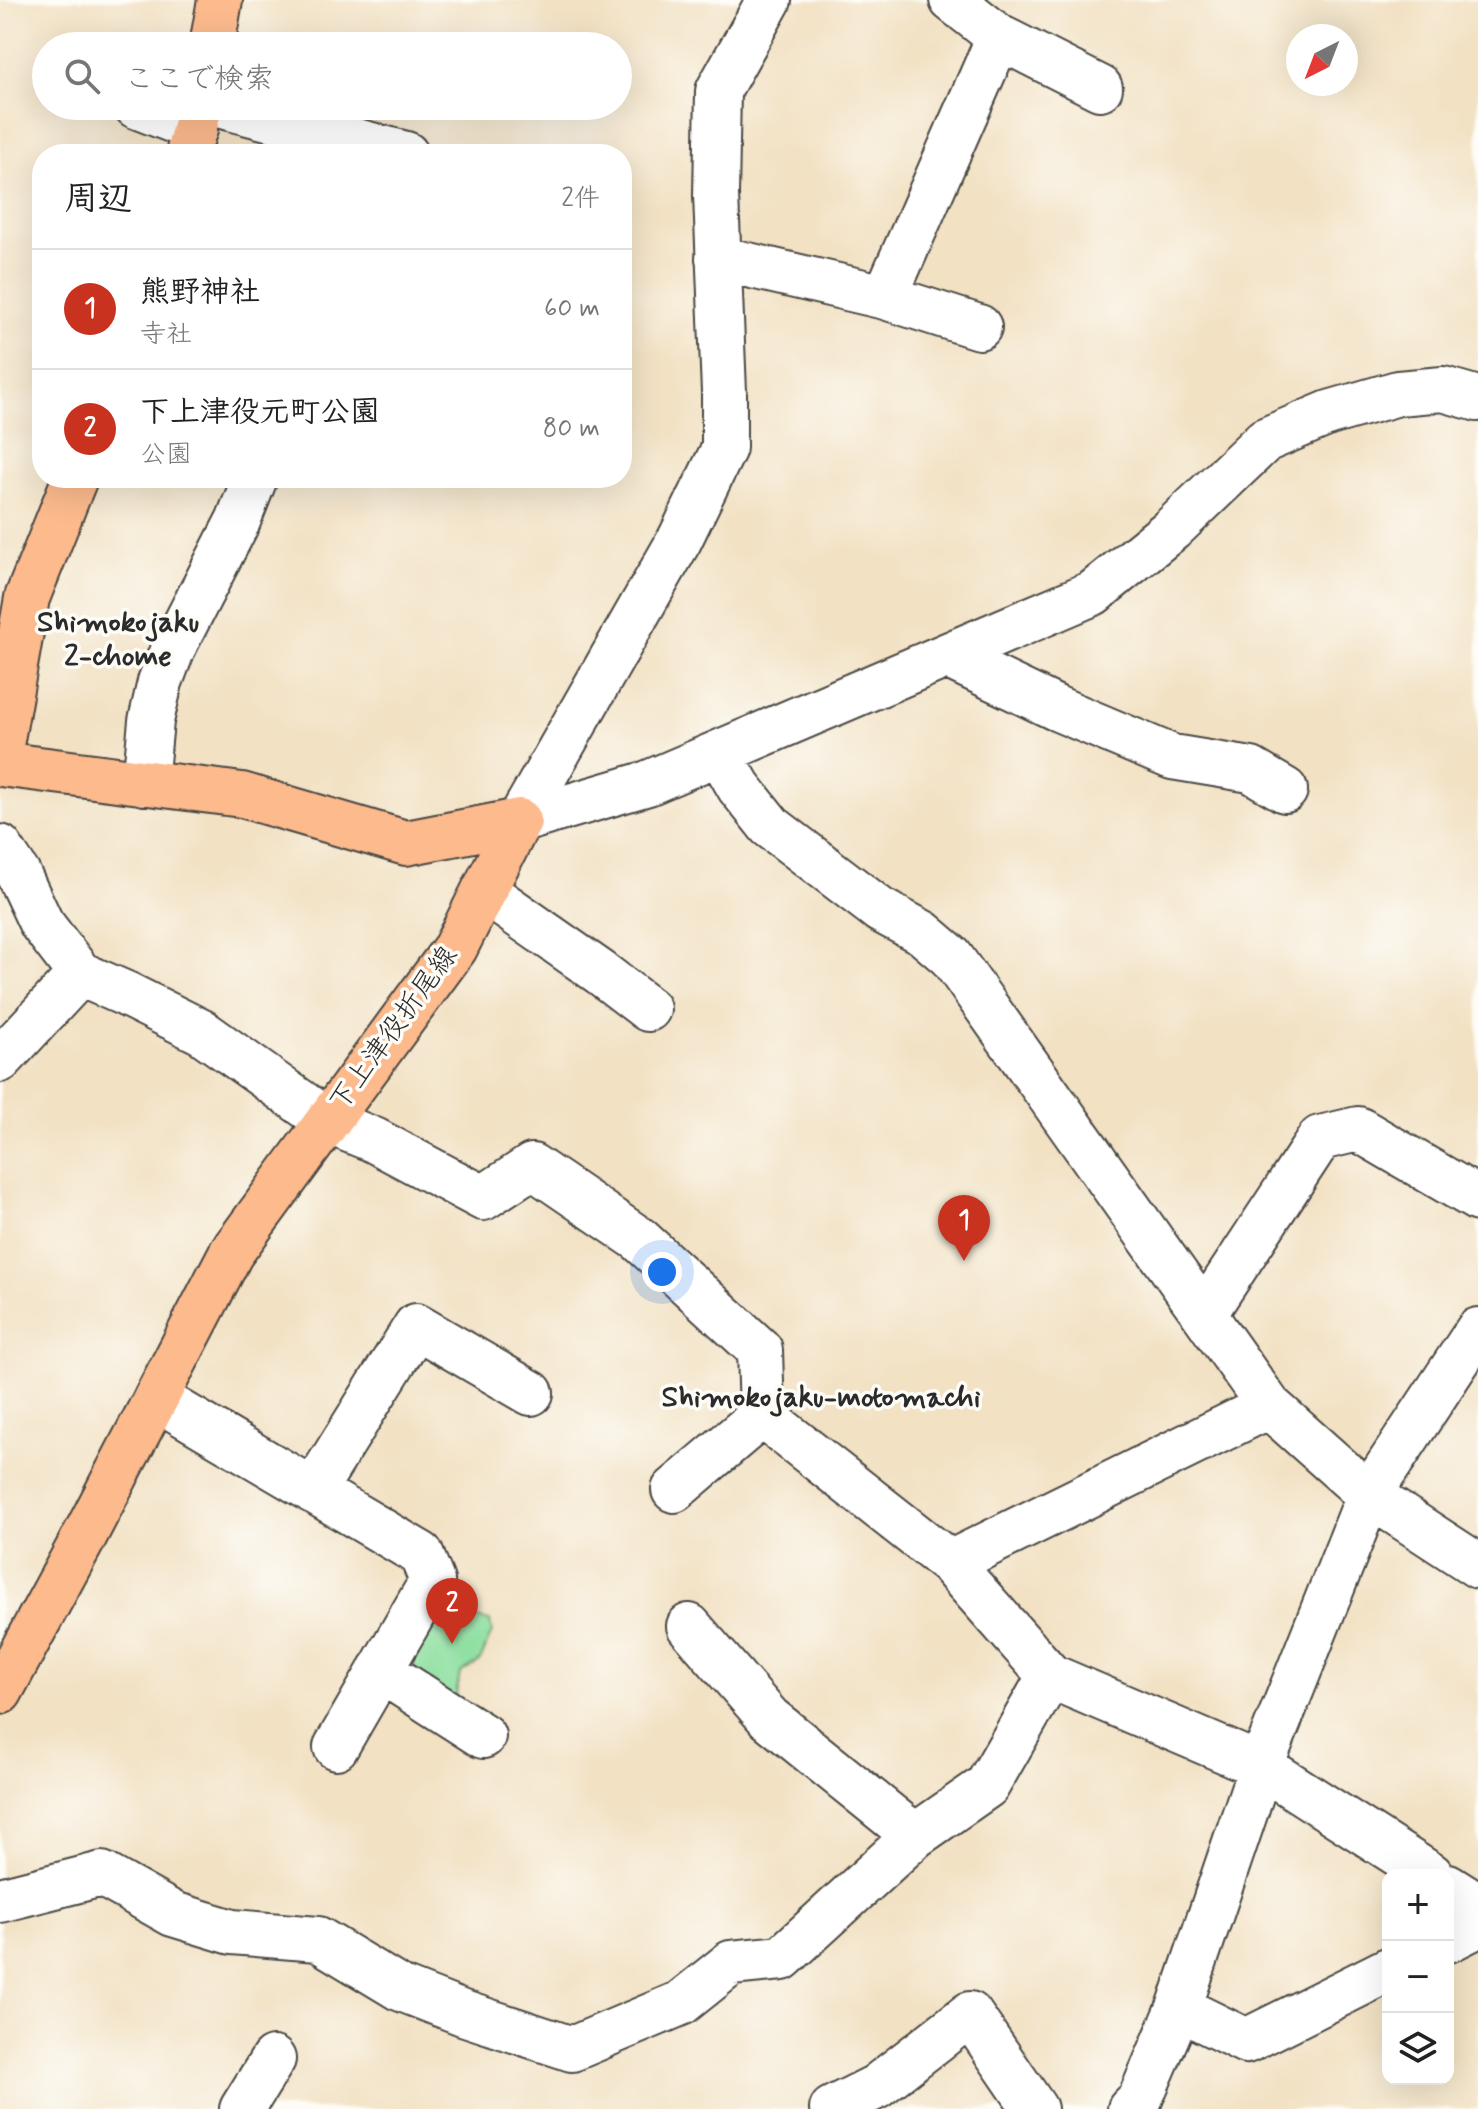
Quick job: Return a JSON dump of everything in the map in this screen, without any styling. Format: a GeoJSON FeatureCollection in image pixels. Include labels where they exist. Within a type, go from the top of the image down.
{"type":"FeatureCollection","features":[{"type":"Feature","properties":{"kind":"main road"},"geometry":{"type":"LineString","coordinates":[[214,32],[220,0]]}},
{"type":"Feature","properties":{"kind":"main road"},"geometry":{"type":"LineString","coordinates":[[0,751],[27,598],[71,488]]}},
{"type":"Feature","properties":{"kind":"main road"},"geometry":{"type":"LineString","coordinates":[[0,764],[242,795],[406,843],[519,821]]}},
{"type":"Feature","properties":{"kind":"main road","name":"下上津役折尾線"},"geometry":{"type":"LineString","coordinates":[[0,1692],[231,1253],[455,948],[519,821]]}},
{"type":"Feature","properties":{"kind":"street"},"geometry":{"type":"LineString","coordinates":[[519,821],[680,539],[724,448],[715,142],[718,91],[769,0]]}},
{"type":"Feature","properties":{"kind":"street"},"geometry":{"type":"LineString","coordinates":[[952,0],[999,37],[1100,88]]}},
{"type":"Feature","properties":{"kind":"street"},"geometry":{"type":"LineString","coordinates":[[885,297],[999,37]]}},
{"type":"Feature","properties":{"kind":"street"},"geometry":{"type":"LineString","coordinates":[[201,124],[338,144]]}},
{"type":"Feature","properties":{"kind":"street"},"geometry":{"type":"LineString","coordinates":[[718,258],[885,297],[979,327]]}},
{"type":"Feature","properties":{"kind":"street"},"geometry":{"type":"LineString","coordinates":[[519,821],[648,783],[1093,593],[1172,529],[1265,440],[1329,413],[1398,393],[1443,389],[1478,399]]}},
{"type":"Feature","properties":{"kind":"street"},"geometry":{"type":"LineString","coordinates":[[145,783],[151,721],[160,682],[173,648],[238,521],[251,488]]}},
{"type":"Feature","properties":{"kind":"street"},"geometry":{"type":"LineString","coordinates":[[947,656],[1056,708],[1172,757],[1251,770],[1285,790]]}},
{"type":"Feature","properties":{"kind":"street"},"geometry":{"type":"LineString","coordinates":[[720,754],[739,787],[770,826],[880,910],[923,933],[951,957],[1269,1406],[1369,1495],[1478,1566]]}},
{"type":"Feature","properties":{"kind":"street"},"geometry":{"type":"LineString","coordinates":[[0,847],[18,874],[41,923],[80,974],[202,1032],[327,1121],[374,1140],[483,1198],[532,1166],[639,1239],[760,1350],[762,1415]]}},
{"type":"Feature","properties":{"kind":"street"},"geometry":{"type":"LineString","coordinates":[[484,891],[648,1009]]}},
{"type":"Feature","properties":{"kind":"street"},"geometry":{"type":"LineString","coordinates":[[0,1060],[80,974]]}},
{"type":"Feature","properties":{"kind":"street"},"geometry":{"type":"LineString","coordinates":[[1205,1313],[1320,1138],[1358,1129],[1478,1199]]}},
{"type":"Feature","properties":{"kind":"street"},"geometry":{"type":"LineString","coordinates":[[313,1491],[416,1326],[531,1393]]}},
{"type":"Feature","properties":{"kind":"street"},"geometry":{"type":"LineString","coordinates":[[1130,2109],[1140,2099],[1179,2008],[1261,1766],[1369,1495],[1476,1338]]}},
{"type":"Feature","properties":{"kind":"street"},"geometry":{"type":"LineString","coordinates":[[156,1398],[421,1554],[432,1581],[336,1747]]}},
{"type":"Feature","properties":{"kind":"street"},"geometry":{"type":"LineString","coordinates":[[950,1563],[1269,1406]]}},
{"type":"Feature","properties":{"kind":"street"},"geometry":{"type":"LineString","coordinates":[[674,1490],[762,1415]]}},
{"type":"Feature","properties":{"kind":"street"},"geometry":{"type":"LineString","coordinates":[[762,1415],[950,1563],[1050,1676],[1261,1766],[1422,1869]]}},
{"type":"Feature","properties":{"kind":"street"},"geometry":{"type":"LineString","coordinates":[[689,1626],[769,1718],[915,1836]]}},
{"type":"Feature","properties":{"kind":"street"},"geometry":{"type":"LineString","coordinates":[[380,1670],[483,1736]]}},
{"type":"Feature","properties":{"kind":"street"},"geometry":{"type":"LineString","coordinates":[[0,1900],[102,1874],[173,1914],[232,1932],[318,1939],[399,1988],[572,2049],[681,2003],[731,1963],[782,1958],[915,1836],[987,1786],[1050,1676]]}},
{"type":"Feature","properties":{"kind":"street"},"geometry":{"type":"LineString","coordinates":[[1454,1890],[1478,1905]]}},
{"type":"Feature","properties":{"kind":"street"},"geometry":{"type":"LineString","coordinates":[[1454,1937],[1478,1925]]}},
{"type":"Feature","properties":{"kind":"street"},"geometry":{"type":"LineString","coordinates":[[1179,2008],[1246,2041],[1382,1973]]}},
{"type":"Feature","properties":{"kind":"street"},"geometry":{"type":"LineString","coordinates":[[832,2109],[876,2087],[970,2014],[1035,2109]]}},
{"type":"Feature","properties":{"kind":"street"},"geometry":{"type":"LineString","coordinates":[[242,2109],[273,2059]]}},
{"type":"Feature","properties":{"kind":"green space"},"geometry":{"type":"Polygon","coordinates":[[[437,1609],[490,1621],[492,1632],[480,1661],[460,1673],[455,1699],[417,1672],[409,1656],[437,1609]]]}},
{"type":"Feature","properties":{"kind":"place","name":"熊野神社"},"geometry":{"type":"Point","coordinates":[964,1261]}},
{"type":"Feature","properties":{"kind":"place","name":"下上津役元町公園"},"geometry":{"type":"Point","coordinates":[452,1644]}},
{"type":"Feature","properties":{"kind":"district","name":"Shimokojaku 2-chome"},"geometry":{"type":"Point","coordinates":[118,639]}},
{"type":"Feature","properties":{"kind":"district","name":"Shimokojaku-motomachi"},"geometry":{"type":"Point","coordinates":[821,1397]}}]}
